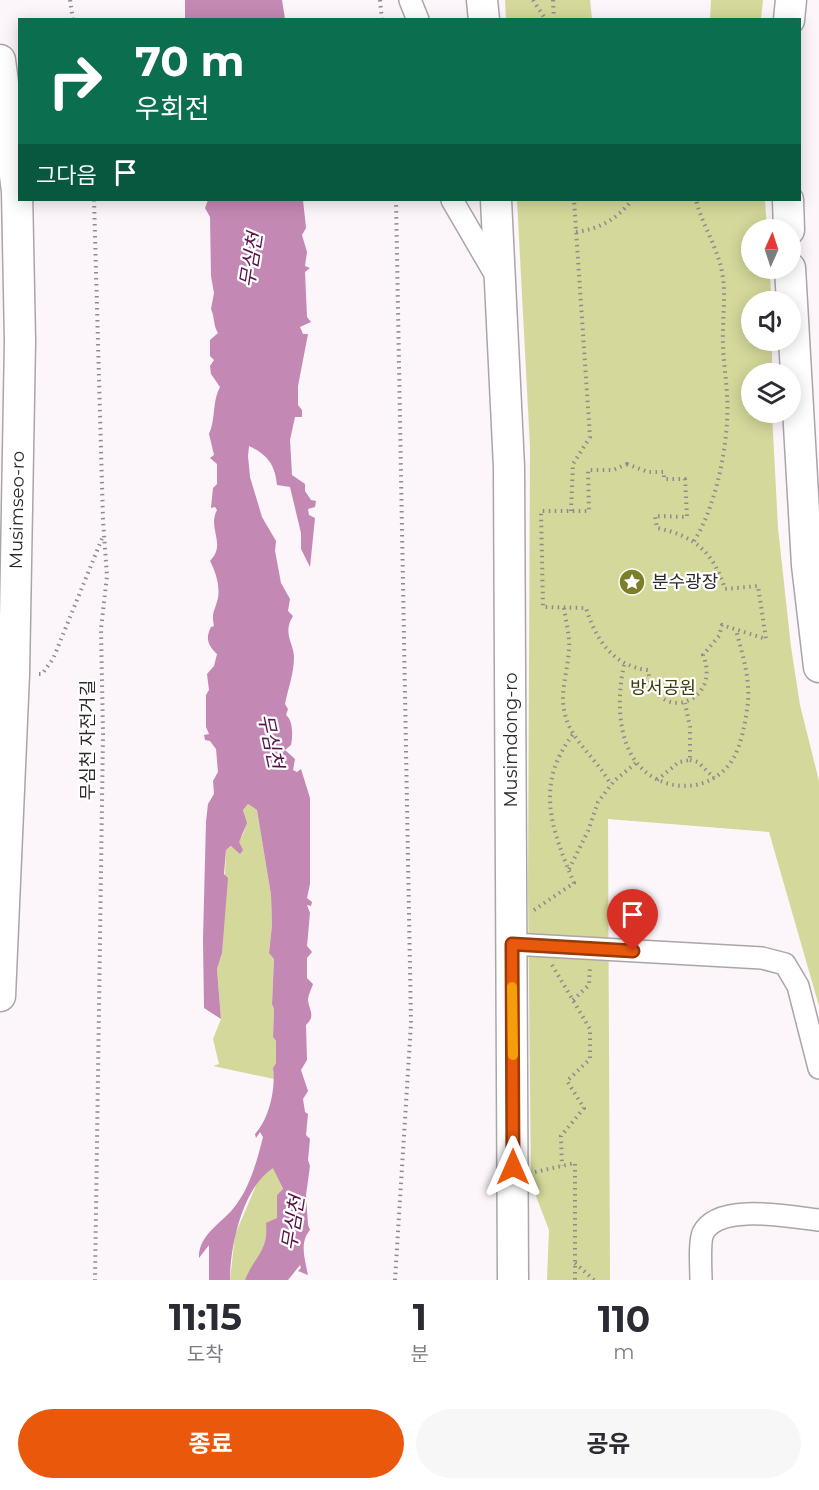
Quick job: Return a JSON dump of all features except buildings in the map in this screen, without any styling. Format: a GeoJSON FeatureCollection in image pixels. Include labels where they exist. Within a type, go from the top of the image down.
{"type":"FeatureCollection","features":[{"type":"Feature","properties":{"kind":"street"},"geometry":{"type":"LineString","coordinates":[[411,0],[417,18]]}},
{"type":"Feature","properties":{"kind":"street"},"geometry":{"type":"LineString","coordinates":[[482,0],[484,18]]}},
{"type":"Feature","properties":{"kind":"street"},"geometry":{"type":"LineString","coordinates":[[789,18],[791,0]]}},
{"type":"Feature","properties":{"kind":"street","name":"Musimseo-ro"},"geometry":{"type":"LineString","coordinates":[[0,60],[17,191],[20,341],[7,674],[0,996]]}},
{"type":"Feature","properties":{"kind":"street"},"geometry":{"type":"LineString","coordinates":[[453,201],[501,284]]}},
{"type":"Feature","properties":{"kind":"street","name":"Musimdong-ro"},"geometry":{"type":"LineString","coordinates":[[496,201],[509,467],[513,1280]]}},
{"type":"Feature","properties":{"kind":"street"},"geometry":{"type":"LineString","coordinates":[[788,201],[789,219]]}},
{"type":"Feature","properties":{"kind":"street"},"geometry":{"type":"LineString","coordinates":[[791,279],[802,507],[819,667]]}},
{"type":"Feature","properties":{"kind":"street"},"geometry":{"type":"LineString","coordinates":[[512,944],[762,958],[785,964],[798,986],[819,1068]]}},
{"type":"Feature","properties":{"kind":"street"},"geometry":{"type":"LineString","coordinates":[[701,1280],[703,1234],[714,1220],[743,1213],[819,1220]]}},
{"type":"Feature","properties":{"kind":"path"},"geometry":{"type":"LineString","coordinates":[[70,0],[73,18]]}},
{"type":"Feature","properties":{"kind":"path"},"geometry":{"type":"LineString","coordinates":[[380,0],[382,18]]}},
{"type":"Feature","properties":{"kind":"path"},"geometry":{"type":"LineString","coordinates":[[533,0],[545,18]]}},
{"type":"Feature","properties":{"kind":"path"},"geometry":{"type":"LineString","coordinates":[[553,0],[554,18]]}},
{"type":"Feature","properties":{"kind":"path","name":"무심천 자전거길"},"geometry":{"type":"LineString","coordinates":[[94,201],[107,576],[101,629],[103,734],[95,1280]]}},
{"type":"Feature","properties":{"kind":"path"},"geometry":{"type":"LineString","coordinates":[[395,1280],[411,1023],[396,201]]}},
{"type":"Feature","properties":{"kind":"path"},"geometry":{"type":"LineString","coordinates":[[571,511],[573,464],[590,437],[574,201]]}},
{"type":"Feature","properties":{"kind":"path"},"geometry":{"type":"LineString","coordinates":[[576,232],[596,229],[605,224],[631,201]]}},
{"type":"Feature","properties":{"kind":"path"},"geometry":{"type":"LineString","coordinates":[[694,541],[715,492],[723,451],[728,398],[724,371],[725,302],[722,270],[696,201]]}},
{"type":"Feature","properties":{"kind":"path"},"geometry":{"type":"LineString","coordinates":[[627,464],[648,472],[664,472],[664,479],[685,479],[687,518],[655,516],[657,528],[677,532],[699,545],[715,565],[725,589],[758,586],[766,639],[722,625],[719,636],[703,655],[706,668],[703,686],[697,696],[685,703],[670,702],[658,696],[651,685],[648,670],[630,668],[616,658],[593,631],[586,608],[543,607],[541,511],[589,511],[588,470],[613,470],[627,464]]}},
{"type":"Feature","properties":{"kind":"path"},"geometry":{"type":"LineString","coordinates":[[7,674],[42,674],[52,658],[104,534]]}},
{"type":"Feature","properties":{"kind":"path"},"geometry":{"type":"LineString","coordinates":[[564,608],[569,651],[563,681],[563,698],[570,728],[604,772],[611,785]]}},
{"type":"Feature","properties":{"kind":"path"},"geometry":{"type":"LineString","coordinates":[[624,665],[619,686],[620,713],[629,752],[642,770],[657,780],[671,786],[686,787],[714,778],[732,760],[745,722],[748,701],[746,670],[736,630]]}},
{"type":"Feature","properties":{"kind":"path"},"geometry":{"type":"LineString","coordinates":[[685,703],[690,727],[690,760]]}},
{"type":"Feature","properties":{"kind":"path"},"geometry":{"type":"LineString","coordinates":[[529,914],[574,883],[552,819],[549,796],[552,773],[560,751],[574,733]]}},
{"type":"Feature","properties":{"kind":"path"},"geometry":{"type":"LineString","coordinates":[[657,780],[680,762],[690,760],[698,762],[714,778]]}},
{"type":"Feature","properties":{"kind":"path"},"geometry":{"type":"LineString","coordinates":[[568,869],[588,831],[598,802],[611,785],[636,763]]}},
{"type":"Feature","properties":{"kind":"path"},"geometry":{"type":"LineString","coordinates":[[546,946],[555,973],[590,1029],[590,1059],[567,1081],[584,1108],[561,1136],[562,1166]]}},
{"type":"Feature","properties":{"kind":"path"},"geometry":{"type":"LineString","coordinates":[[573,1000],[589,985],[590,949]]}},
{"type":"Feature","properties":{"kind":"path"},"geometry":{"type":"LineString","coordinates":[[531,1173],[575,1162],[576,1280]]}},
{"type":"Feature","properties":{"kind":"path"},"geometry":{"type":"LineString","coordinates":[[575,1263],[594,1280]]}},
{"type":"Feature","properties":{"kind":"green space"},"geometry":{"type":"Polygon","coordinates":[[[505,0],[590,0],[592,18],[506,18],[505,0]]]}},
{"type":"Feature","properties":{"kind":"green space"},"geometry":{"type":"Polygon","coordinates":[[[711,0],[763,0],[761,18],[710,18],[711,0]]]}},
{"type":"Feature","properties":{"kind":"green space","name":"방서공원"},"geometry":{"type":"Polygon","coordinates":[[[517,201],[765,201],[766,219],[741,219],[741,279],[770,279],[771,291],[741,291],[741,351],[772,351],[772,363],[741,363],[741,423],[773,423],[778,528],[791,647],[800,705],[819,781],[819,1006],[769,832],[608,819],[610,1280],[547,1280],[549,1230],[531,1183],[528,891],[530,447],[517,201]]]}},
{"type":"Feature","properties":{"kind":"green space"},"geometry":{"type":"Polygon","coordinates":[[[248,804],[257,810],[271,895],[272,925],[269,952],[274,959],[272,1004],[276,1063],[273,1068],[274,1079],[213,1066],[219,1064],[213,1039],[221,1019],[217,969],[222,953],[226,850],[243,834],[245,817],[243,810],[248,804]]]}},
{"type":"Feature","properties":{"kind":"green space"},"geometry":{"type":"Polygon","coordinates":[[[273,1167],[283,1190],[277,1195],[277,1218],[263,1252],[245,1280],[230,1280],[235,1235],[260,1176],[273,1167]]]}},
{"type":"Feature","properties":{"kind":"water"},"geometry":{"type":"Polygon","coordinates":[[[185,0],[282,0],[285,18],[185,18],[185,0]]]}},
{"type":"Feature","properties":{"kind":"water","name":"무심천"},"geometry":{"type":"Polygon","coordinates":[[[208,201],[303,201],[306,228],[302,235],[307,252],[305,266],[310,268],[305,272],[307,317],[311,322],[300,327],[303,334],[308,334],[298,386],[298,405],[302,410],[302,417],[295,417],[290,440],[292,475],[305,484],[305,491],[311,500],[316,501],[315,507],[308,509],[309,515],[315,518],[310,567],[301,549],[301,533],[290,487],[277,485],[272,466],[261,453],[249,446],[248,456],[250,477],[262,517],[276,541],[275,551],[281,583],[290,599],[288,611],[293,616],[288,633],[294,652],[294,663],[285,704],[288,709],[286,715],[291,724],[292,737],[291,745],[285,750],[295,759],[293,770],[297,772],[301,769],[310,798],[310,884],[307,898],[312,902],[311,906],[307,905],[310,913],[307,946],[312,952],[307,958],[307,978],[313,984],[308,1000],[311,1019],[306,1025],[307,1060],[301,1070],[308,1091],[303,1099],[305,1112],[308,1114],[306,1135],[310,1139],[308,1160],[310,1166],[306,1195],[310,1230],[304,1246],[308,1275],[298,1271],[301,1268],[300,1265],[288,1280],[245,1280],[263,1247],[266,1223],[277,1218],[277,1195],[283,1189],[273,1168],[254,1189],[240,1218],[232,1251],[230,1280],[209,1280],[209,1245],[199,1258],[202,1243],[238,1202],[252,1175],[263,1137],[260,1132],[256,1138],[255,1134],[268,1112],[273,1085],[273,1068],[276,1063],[272,1004],[274,959],[269,953],[272,925],[271,895],[257,810],[248,804],[243,810],[247,823],[239,842],[243,850],[240,854],[231,846],[226,850],[224,874],[228,878],[222,953],[217,969],[221,1019],[204,1008],[206,822],[208,804],[214,794],[213,781],[218,772],[216,749],[210,741],[205,740],[204,735],[209,734],[206,727],[206,695],[209,690],[207,674],[214,666],[217,654],[210,645],[208,635],[211,627],[214,626],[213,614],[218,598],[217,579],[210,561],[217,549],[214,524],[217,510],[215,507],[211,508],[213,488],[217,484],[217,464],[210,458],[214,455],[209,434],[220,387],[211,374],[210,366],[214,360],[210,356],[210,340],[218,333],[211,309],[214,293],[211,276],[210,217],[205,208],[208,201]]]}},
{"type":"Feature","properties":{"kind":"slow traffic"},"geometry":{"type":"LineString","coordinates":[[512,987],[513,1055]]}},
{"type":"Feature","properties":{"kind":"place","name":"분수광장"},"geometry":{"type":"Point","coordinates":[632,582]}},
{"type":"Feature","properties":{"kind":"route"},"geometry":{"type":"LineString","coordinates":[[513,1167],[512,944],[633,951]]}}]}
